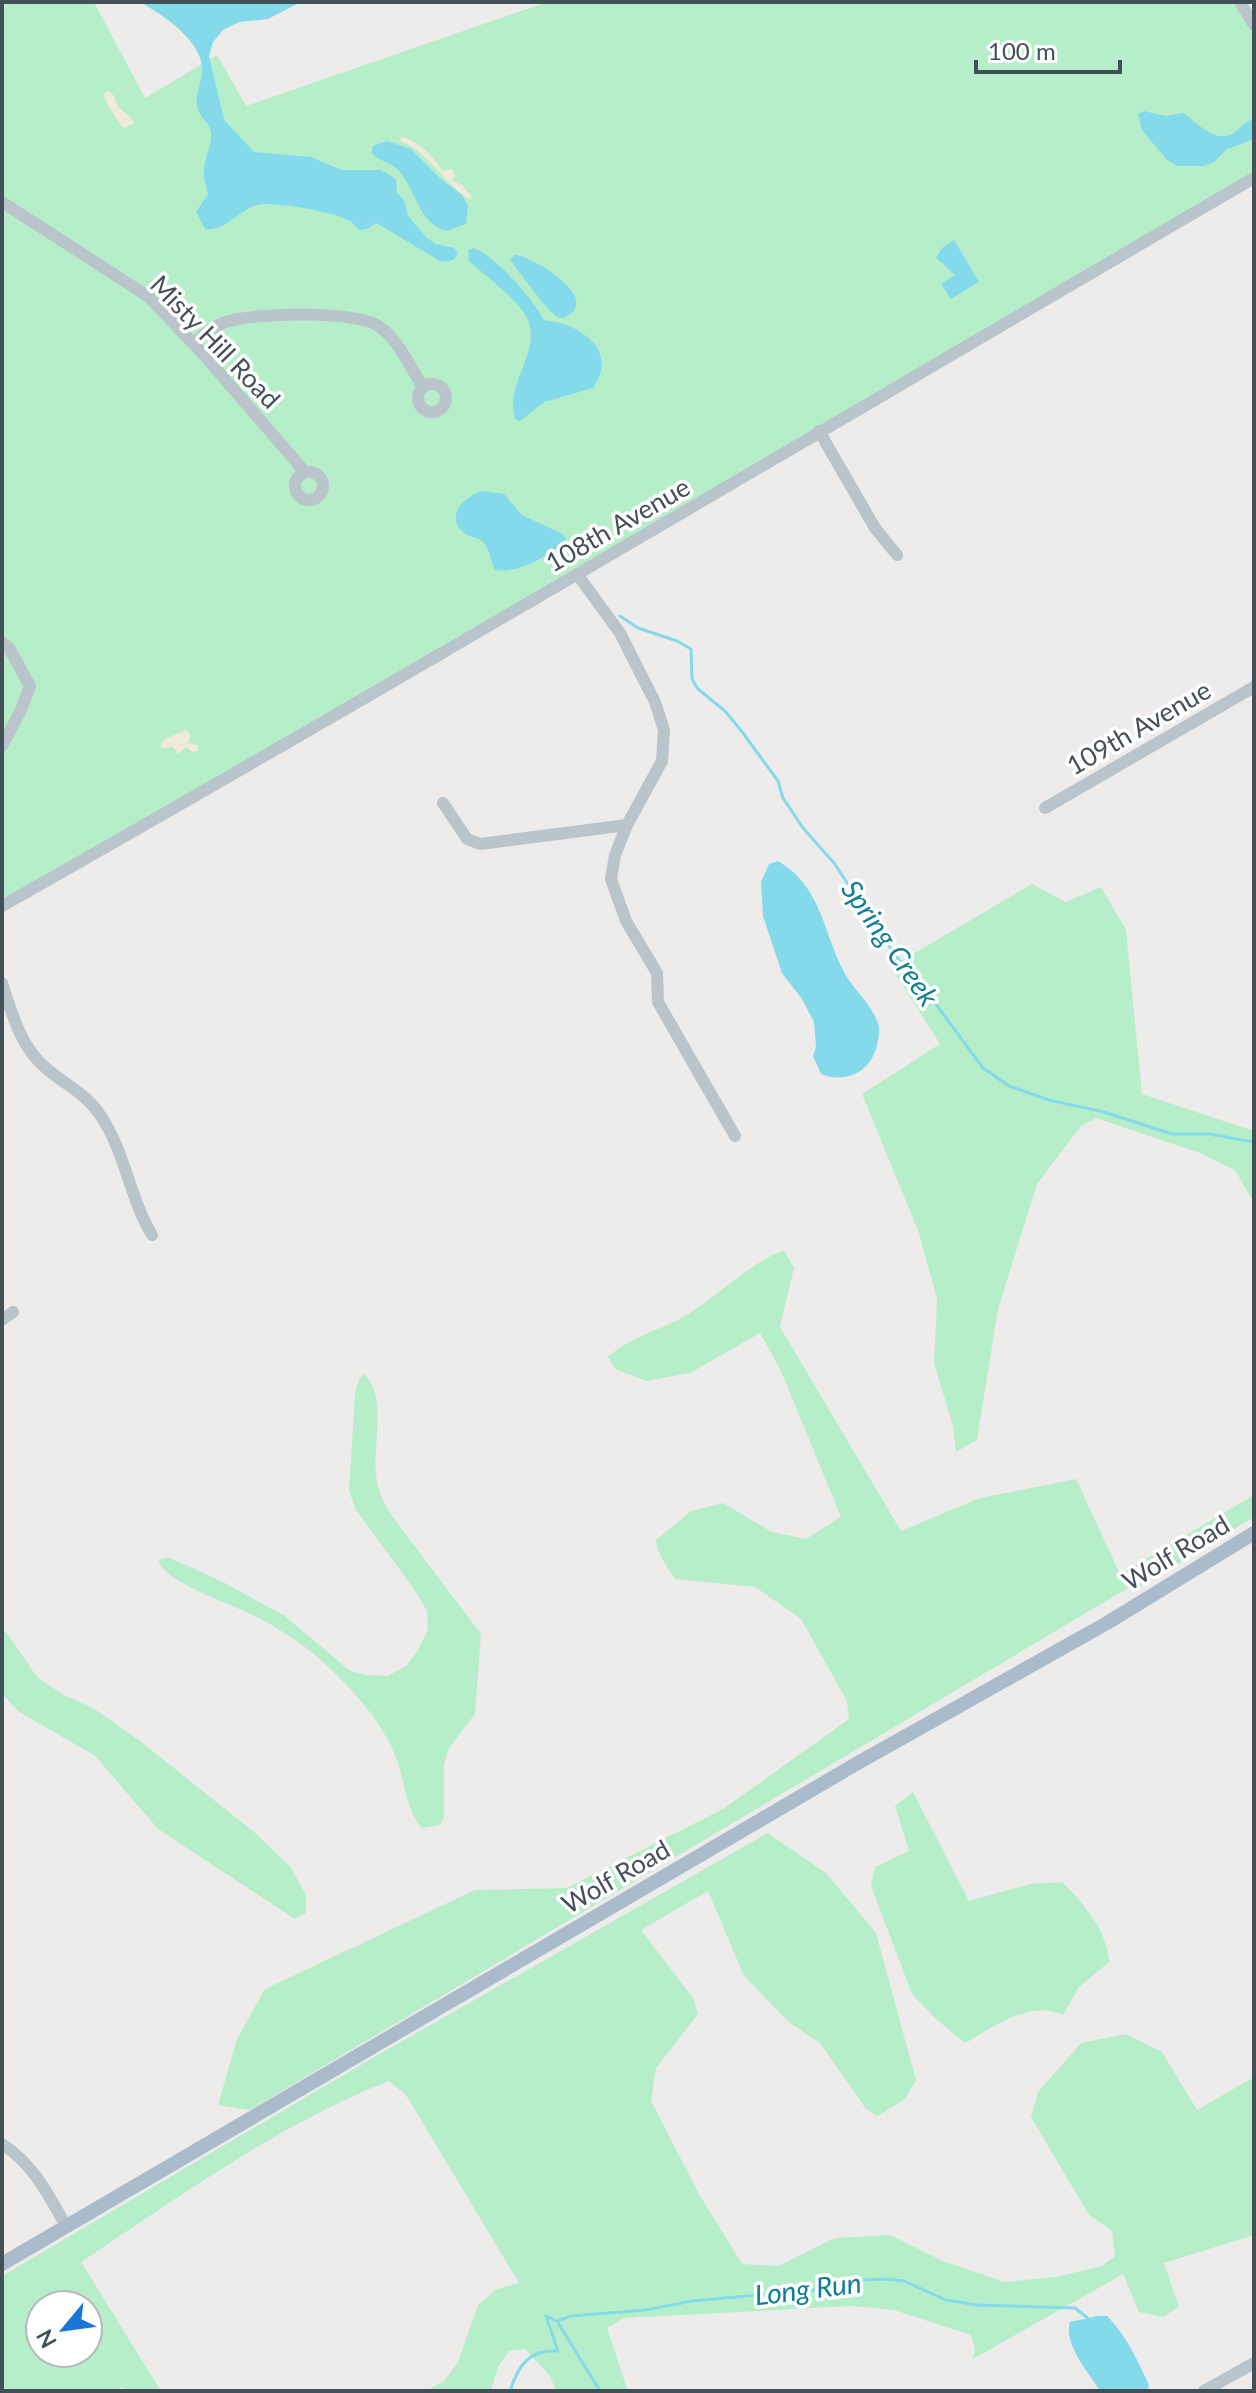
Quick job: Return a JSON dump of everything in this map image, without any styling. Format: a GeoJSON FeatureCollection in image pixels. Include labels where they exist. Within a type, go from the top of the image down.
{"type":"FeatureCollection","features":[{"type":"Feature","properties":{"kind":"main road","name":"Wolf Road"},"geometry":{"type":"LineString","coordinates":[[2,2264],[856,1764],[1107,1623],[1254,1533]]}},
{"type":"Feature","properties":{"kind":"street"},"geometry":{"type":"LineString","coordinates":[[1240,2],[1254,25]]}},
{"type":"Feature","properties":{"kind":"street","name":"108th Avenue"},"geometry":{"type":"LineString","coordinates":[[2,906],[1254,178]]}},
{"type":"Feature","properties":{"kind":"street","name":"Misty Hill Road"},"geometry":{"type":"LineString","coordinates":[[2,202],[149,297],[305,472]]}},
{"type":"Feature","properties":{"kind":"street"},"geometry":{"type":"LineString","coordinates":[[193,343],[227,322],[248,318],[341,315],[366,319],[395,341],[423,387]]}},
{"type":"Feature","properties":{"kind":"street"},"geometry":{"type":"LineString","coordinates":[[819,431],[875,528],[897,555]]}},
{"type":"Feature","properties":{"kind":"street"},"geometry":{"type":"LineString","coordinates":[[577,574],[620,633],[655,702],[664,730],[662,761],[627,825],[615,855],[611,879],[626,921],[657,973],[658,1002],[735,1136]]}},
{"type":"Feature","properties":{"kind":"street"},"geometry":{"type":"LineString","coordinates":[[2,642],[9,648],[30,686],[2,746]]}},
{"type":"Feature","properties":{"kind":"street","name":"109th Avenue"},"geometry":{"type":"LineString","coordinates":[[1045,808],[1254,687]]}},
{"type":"Feature","properties":{"kind":"street"},"geometry":{"type":"LineString","coordinates":[[443,803],[467,839],[480,844],[627,825]]}},
{"type":"Feature","properties":{"kind":"street"},"geometry":{"type":"LineString","coordinates":[[2,983],[15,1023],[34,1057],[86,1098],[98,1112],[119,1153],[139,1213],[152,1235]]}},
{"type":"Feature","properties":{"kind":"street"},"geometry":{"type":"LineString","coordinates":[[2,2144],[26,2162],[38,2177],[66,2226]]}},
{"type":"Feature","properties":{"kind":"street"},"geometry":{"type":"LineString","coordinates":[[1204,2391],[1254,2363]]}},
{"type":"Feature","properties":{"kind":"green space"},"geometry":{"type":"Polygon","coordinates":[[[2,2],[94,2],[145,98],[217,55],[246,106],[547,2],[1235,2],[1254,34],[1254,172],[2,904],[2,2]]]}},
{"type":"Feature","properties":{"kind":"green space"},"geometry":{"type":"Polygon","coordinates":[[[1032,884],[1066,902],[1101,887],[1126,930],[1142,1094],[1254,1131],[1254,1203],[1235,1170],[1200,1153],[1096,1118],[1081,1126],[1037,1184],[998,1309],[977,1440],[956,1452],[953,1426],[934,1363],[937,1299],[919,1233],[862,1094],[940,1044],[891,967],[1032,884]]]}},
{"type":"Feature","properties":{"kind":"green space"},"geometry":{"type":"Polygon","coordinates":[[[784,1250],[794,1268],[780,1327],[901,1531],[980,1498],[1076,1479],[1120,1574],[1254,1495],[1254,1517],[1144,1585],[1128,1588],[250,2110],[218,2105],[237,2039],[265,1989],[475,1890],[567,1888],[723,1809],[849,1719],[847,1701],[801,1619],[755,1587],[675,1579],[655,1541],[691,1511],[723,1503],[772,1532],[806,1539],[841,1517],[781,1371],[760,1333],[690,1373],[646,1381],[615,1369],[608,1357],[636,1339],[685,1316],[757,1264],[784,1250]]]}},
{"type":"Feature","properties":{"kind":"green space"},"geometry":{"type":"Polygon","coordinates":[[[364,1374],[371,1383],[377,1407],[376,1474],[381,1496],[392,1516],[481,1634],[475,1714],[449,1748],[444,1764],[444,1817],[440,1825],[422,1828],[409,1805],[400,1769],[382,1730],[362,1702],[338,1677],[289,1636],[252,1614],[174,1578],[158,1560],[168,1557],[221,1581],[285,1616],[350,1671],[388,1676],[406,1666],[428,1630],[427,1611],[356,1510],[349,1491],[355,1393],[364,1374]]]}},
{"type":"Feature","properties":{"kind":"green space"},"geometry":{"type":"Polygon","coordinates":[[[2,1630],[37,1677],[62,1694],[93,1708],[140,1741],[254,1832],[291,1868],[306,1895],[306,1913],[295,1919],[158,1829],[95,1756],[18,1711],[2,1694],[2,1630]]]}},
{"type":"Feature","properties":{"kind":"green space"},"geometry":{"type":"Polygon","coordinates":[[[913,1792],[969,1901],[1030,1884],[1062,1882],[1093,1918],[1108,1951],[1109,1962],[1079,1987],[1063,2015],[1038,2010],[1025,2013],[965,2043],[912,1994],[871,1886],[875,1867],[909,1851],[895,1806],[913,1792]]]}},
{"type":"Feature","properties":{"kind":"green space"},"geometry":{"type":"Polygon","coordinates":[[[768,1833],[827,1874],[876,1933],[916,2080],[905,2099],[878,2116],[866,2109],[820,2043],[790,2023],[744,1976],[708,1891],[641,1930],[693,1998],[698,2014],[656,2068],[651,2101],[699,2194],[742,2264],[779,2266],[835,2238],[890,2235],[943,2261],[1004,2282],[1056,2277],[1102,2266],[1115,2256],[1112,2231],[1089,2215],[1031,2117],[1038,2092],[1081,2043],[1126,2034],[1162,2052],[1197,2110],[1254,2077],[1254,2235],[1164,2263],[1179,2307],[1163,2317],[1139,2312],[1123,2274],[973,2359],[975,2349],[971,2335],[894,2310],[852,2306],[624,2318],[607,2328],[628,2391],[556,2391],[550,2376],[525,2349],[509,2351],[498,2367],[491,2391],[426,2391],[444,2381],[458,2362],[478,2305],[497,2289],[519,2283],[406,2095],[389,2081],[348,2098],[269,2140],[81,2262],[98,2289],[24,2289],[24,2369],[104,2369],[104,2299],[161,2391],[127,2391],[123,2387],[116,2391],[2,2391],[2,2276],[376,2056],[768,1833]]]}},
{"type":"Feature","properties":{"kind":"sand"},"geometry":{"type":"Polygon","coordinates":[[[108,91],[134,123],[124,128],[121,125],[103,94],[108,91]]]}},
{"type":"Feature","properties":{"kind":"sand"},"geometry":{"type":"Polygon","coordinates":[[[401,137],[425,150],[442,171],[452,169],[455,175],[452,181],[462,185],[471,200],[453,187],[420,153],[400,141],[401,137]]]}},
{"type":"Feature","properties":{"kind":"sand"},"geometry":{"type":"Polygon","coordinates":[[[186,730],[191,735],[188,743],[198,745],[198,751],[192,752],[186,747],[178,754],[173,747],[162,748],[165,739],[186,730]]]}},
{"type":"Feature","properties":{"kind":"water"},"geometry":{"type":"Polygon","coordinates":[[[140,2],[301,2],[268,19],[239,22],[223,30],[213,42],[209,56],[224,120],[254,152],[311,157],[341,170],[381,170],[396,179],[397,193],[404,200],[408,216],[427,238],[436,244],[454,248],[458,253],[455,258],[440,261],[376,223],[359,230],[343,218],[290,206],[257,205],[219,227],[205,229],[196,212],[208,194],[204,172],[211,132],[197,105],[202,73],[200,58],[179,29],[140,2]]]}},
{"type":"Feature","properties":{"kind":"water"},"geometry":{"type":"Polygon","coordinates":[[[1144,111],[1165,116],[1183,113],[1218,136],[1232,134],[1254,119],[1254,139],[1227,149],[1214,162],[1204,166],[1177,166],[1166,159],[1142,130],[1138,114],[1144,111]]]}},
{"type":"Feature","properties":{"kind":"water"},"geometry":{"type":"Polygon","coordinates":[[[387,141],[411,149],[461,194],[468,205],[466,224],[446,231],[429,220],[398,170],[371,153],[373,146],[387,141]]]}},
{"type":"Feature","properties":{"kind":"water"},"geometry":{"type":"Polygon","coordinates":[[[954,240],[979,282],[951,299],[941,284],[955,275],[936,258],[942,248],[954,240]]]}},
{"type":"Feature","properties":{"kind":"water"},"geometry":{"type":"Polygon","coordinates":[[[473,248],[492,259],[513,279],[544,320],[569,326],[594,344],[599,351],[601,368],[593,388],[544,402],[520,421],[516,420],[514,394],[527,356],[531,331],[527,318],[516,303],[469,261],[468,250],[473,248]]]}},
{"type":"Feature","properties":{"kind":"water"},"geometry":{"type":"Polygon","coordinates":[[[515,255],[536,263],[562,280],[576,301],[574,310],[564,318],[554,315],[510,259],[515,255]]]}},
{"type":"Feature","properties":{"kind":"water"},"geometry":{"type":"Polygon","coordinates":[[[482,491],[504,494],[522,515],[563,534],[565,543],[523,567],[495,570],[484,544],[464,533],[456,520],[463,502],[482,491]]]}},
{"type":"Feature","properties":{"kind":"water"},"geometry":{"type":"Polygon","coordinates":[[[778,861],[792,871],[812,896],[843,970],[872,1011],[879,1027],[877,1045],[869,1062],[863,1069],[848,1076],[821,1074],[813,1056],[816,1047],[814,1022],[802,999],[782,973],[763,916],[761,882],[769,864],[778,861]]]}},
{"type":"Feature","properties":{"kind":"water"},"geometry":{"type":"Polygon","coordinates":[[[1107,2316],[1126,2340],[1149,2385],[1147,2391],[1100,2391],[1084,2367],[1070,2340],[1070,2322],[1107,2316]]]}},
{"type":"Feature","properties":{"kind":"waterway","name":"Spring Creek"},"geometry":{"type":"LineString","coordinates":[[620,616],[638,628],[691,649],[692,679],[698,689],[725,711],[743,733],[778,781],[783,798],[803,828],[834,863],[895,955],[983,1068],[1009,1086],[1049,1100],[1104,1112],[1172,1134],[1209,1134],[1254,1142]]}},
{"type":"Feature","properties":{"kind":"waterway","name":"Long Run"},"geometry":{"type":"LineString","coordinates":[[510,2391],[526,2361],[539,2353],[558,2351],[546,2316],[557,2321],[571,2316],[834,2288],[884,2279],[904,2281],[946,2300],[978,2305],[1075,2308],[1090,2320]]}},
{"type":"Feature","properties":{"kind":"waterway"},"geometry":{"type":"LineString","coordinates":[[557,2321],[600,2391]]}}]}
